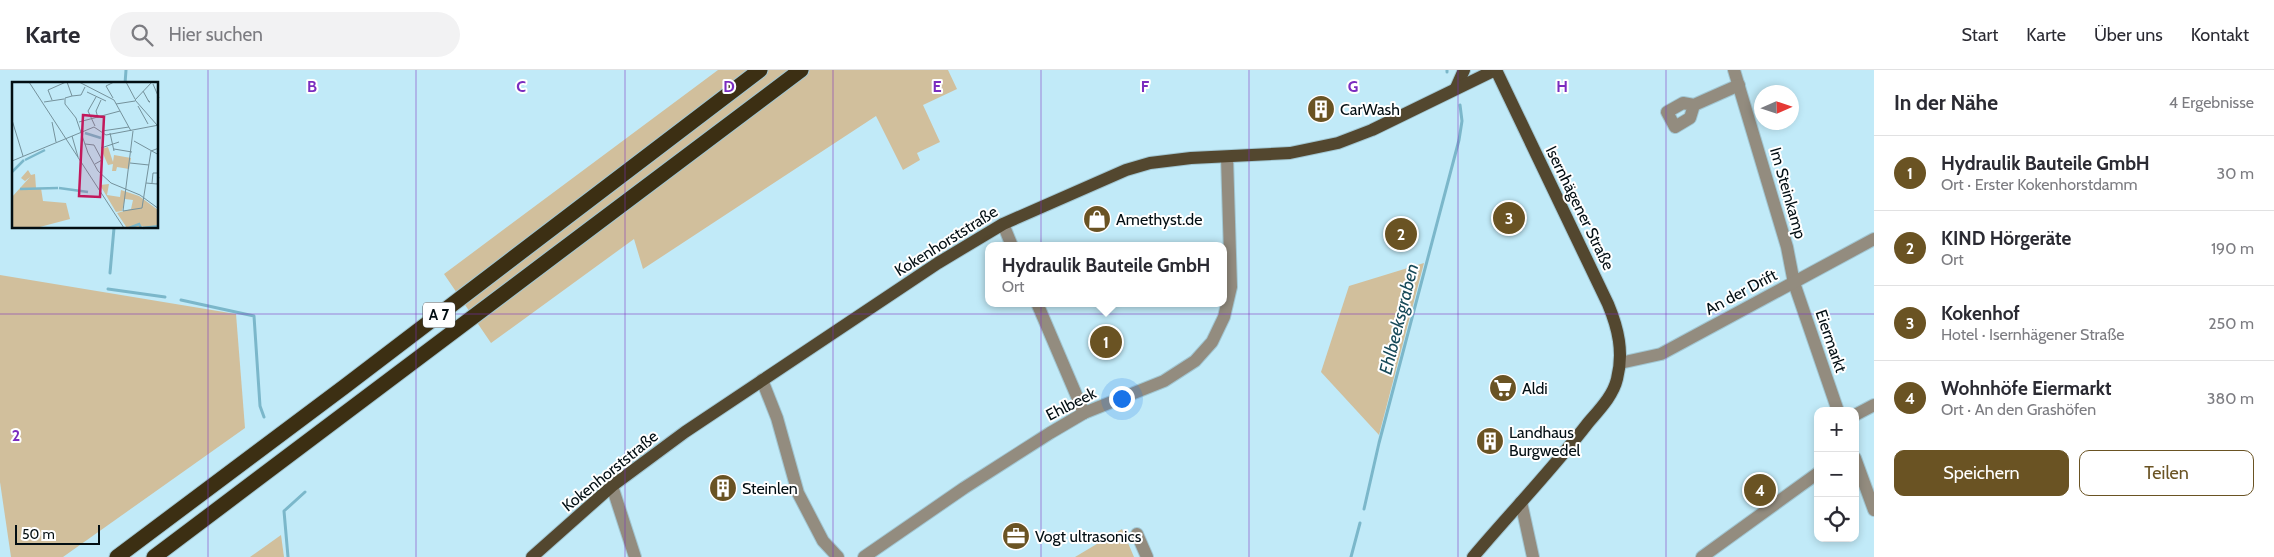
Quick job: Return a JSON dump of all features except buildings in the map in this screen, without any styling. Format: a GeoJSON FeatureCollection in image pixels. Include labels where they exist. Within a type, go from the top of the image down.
{"type":"FeatureCollection","features":[{"type":"Feature","properties":{"kind":"highway","name":"A 7"},"geometry":{"type":"LineString","coordinates":[[117,557],[760,70]]}},
{"type":"Feature","properties":{"kind":"highway","name":"A 7"},"geometry":{"type":"LineString","coordinates":[[154,557],[801,70]]}},
{"type":"Feature","properties":{"kind":"main road"},"geometry":{"type":"LineString","coordinates":[[1456,88],[1464,70]]}},
{"type":"Feature","properties":{"kind":"main road","name":"Kokenhorststraße"},"geometry":{"type":"LineString","coordinates":[[532,557],[612,486],[685,432],[938,263],[1003,224],[1126,170],[1169,160],[1290,153],[1338,143],[1372,130],[1495,70]]}},
{"type":"Feature","properties":{"kind":"main road","name":"Isernhägener Straße"},"geometry":{"type":"LineString","coordinates":[[1473,557],[1577,438],[1610,395],[1617,380],[1620,363],[1619,334],[1608,304],[1495,70]]}},
{"type":"Feature","properties":{"kind":"street","name":"Im Steinkamp"},"geometry":{"type":"LineString","coordinates":[[1734,70],[1787,247],[1794,282]]}},
{"type":"Feature","properties":{"kind":"street"},"geometry":{"type":"LineString","coordinates":[[1694,105],[1739,85]]}},
{"type":"Feature","properties":{"kind":"street","name":"Ehlbeek"},"geometry":{"type":"LineString","coordinates":[[1227,156],[1231,287],[1227,304]]}},
{"type":"Feature","properties":{"kind":"street"},"geometry":{"type":"LineString","coordinates":[[1003,224],[1010,242]]}},
{"type":"Feature","properties":{"kind":"street","name":"An der Drift"},"geometry":{"type":"LineString","coordinates":[[1620,363],[1661,354],[1874,238]]}},
{"type":"Feature","properties":{"kind":"street","name":"Eiermarkt"},"geometry":{"type":"LineString","coordinates":[[1794,282],[1837,407]]}},
{"type":"Feature","properties":{"kind":"street"},"geometry":{"type":"LineString","coordinates":[[1039,307],[1084,413]]}},
{"type":"Feature","properties":{"kind":"street","name":"Ehlbeek"},"geometry":{"type":"LineString","coordinates":[[864,557],[1011,457],[1084,413],[1164,381],[1189,367],[1212,342],[1224,317],[1226,307]]}},
{"type":"Feature","properties":{"kind":"street"},"geometry":{"type":"LineString","coordinates":[[762,380],[777,418],[798,494],[823,541],[838,557]]}},
{"type":"Feature","properties":{"kind":"street"},"geometry":{"type":"LineString","coordinates":[[1859,413],[1874,405]]}},
{"type":"Feature","properties":{"kind":"street"},"geometry":{"type":"LineString","coordinates":[[1859,469],[1874,510]]}},
{"type":"Feature","properties":{"kind":"street"},"geometry":{"type":"LineString","coordinates":[[1702,557],[1814,476]]}},
{"type":"Feature","properties":{"kind":"street"},"geometry":{"type":"LineString","coordinates":[[612,486],[635,557]]}},
{"type":"Feature","properties":{"kind":"street"},"geometry":{"type":"LineString","coordinates":[[1521,502],[1533,557]]}},
{"type":"Feature","properties":{"kind":"street"},"geometry":{"type":"LineString","coordinates":[[1137,534],[1147,557]]}},
{"type":"Feature","properties":{"kind":"shaded area"},"geometry":{"type":"Polygon","coordinates":[[[718,70],[948,70],[957,89],[923,105],[940,142],[917,153],[920,160],[903,170],[876,116],[643,269],[634,239],[491,343],[444,274],[718,70]]]}},
{"type":"Feature","properties":{"kind":"shaded area"},"geometry":{"type":"Polygon","coordinates":[[[1424,263],[1379,435],[1321,372],[1349,286],[1424,263]]]}},
{"type":"Feature","properties":{"kind":"shaded area"},"geometry":{"type":"Polygon","coordinates":[[[0,275],[236,314],[245,428],[63,557],[11,557],[0,482],[0,275]]]}},
{"type":"Feature","properties":{"kind":"shaded area"},"geometry":{"type":"Polygon","coordinates":[[[1122,529],[1134,557],[1075,557],[1122,529]]]}},
{"type":"Feature","properties":{"kind":"shaded area"},"geometry":{"type":"Polygon","coordinates":[[[281,535],[284,557],[250,557],[281,535]]]}},
{"type":"Feature","properties":{"kind":"waterway"},"geometry":{"type":"LineString","coordinates":[[125,82],[126,70]]}},
{"type":"Feature","properties":{"kind":"waterway","name":"Ehlbeeksgraben"},"geometry":{"type":"LineString","coordinates":[[1364,509],[1379,443],[1459,140],[1462,121],[1460,105]]}},
{"type":"Feature","properties":{"kind":"waterway"},"geometry":{"type":"LineString","coordinates":[[110,273],[114,229]]}},
{"type":"Feature","properties":{"kind":"waterway"},"geometry":{"type":"LineString","coordinates":[[108,289],[165,297]]}},
{"type":"Feature","properties":{"kind":"waterway"},"geometry":{"type":"LineString","coordinates":[[181,300],[254,316],[260,406],[264,417]]}},
{"type":"Feature","properties":{"kind":"waterway"},"geometry":{"type":"LineString","coordinates":[[288,557],[284,511],[305,492]]}},
{"type":"Feature","properties":{"kind":"waterway","name":"Ehlbeeksgraben"},"geometry":{"type":"LineString","coordinates":[[1351,557],[1360,523]]}},
{"type":"Feature","properties":{"kind":"place","name":"CarWash"},"geometry":{"type":"Point","coordinates":[1321,109]}},
{"type":"Feature","properties":{"kind":"place","name":"Kokenhof"},"geometry":{"type":"Point","coordinates":[1509,218]}},
{"type":"Feature","properties":{"kind":"place","name":"Amethyst.de"},"geometry":{"type":"Point","coordinates":[1097,219]}},
{"type":"Feature","properties":{"kind":"place","name":"KIND Hörgeräte"},"geometry":{"type":"Point","coordinates":[1401,234]}},
{"type":"Feature","properties":{"kind":"place","name":"Hydraulik Bauteile GmbH"},"geometry":{"type":"Point","coordinates":[1106,342]}},
{"type":"Feature","properties":{"kind":"place","name":"Aldi"},"geometry":{"type":"Point","coordinates":[1503,388]}},
{"type":"Feature","properties":{"kind":"place","name":"Landhaus Burgwedel"},"geometry":{"type":"Point","coordinates":[1490,441]}},
{"type":"Feature","properties":{"kind":"place","name":"Steinlen"},"geometry":{"type":"Point","coordinates":[723,488]}},
{"type":"Feature","properties":{"kind":"place","name":"Wohnhöfe Eiermarkt"},"geometry":{"type":"Point","coordinates":[1760,490]}},
{"type":"Feature","properties":{"kind":"place","name":"Vogt ultrasonics"},"geometry":{"type":"Point","coordinates":[1016,536]}}]}
